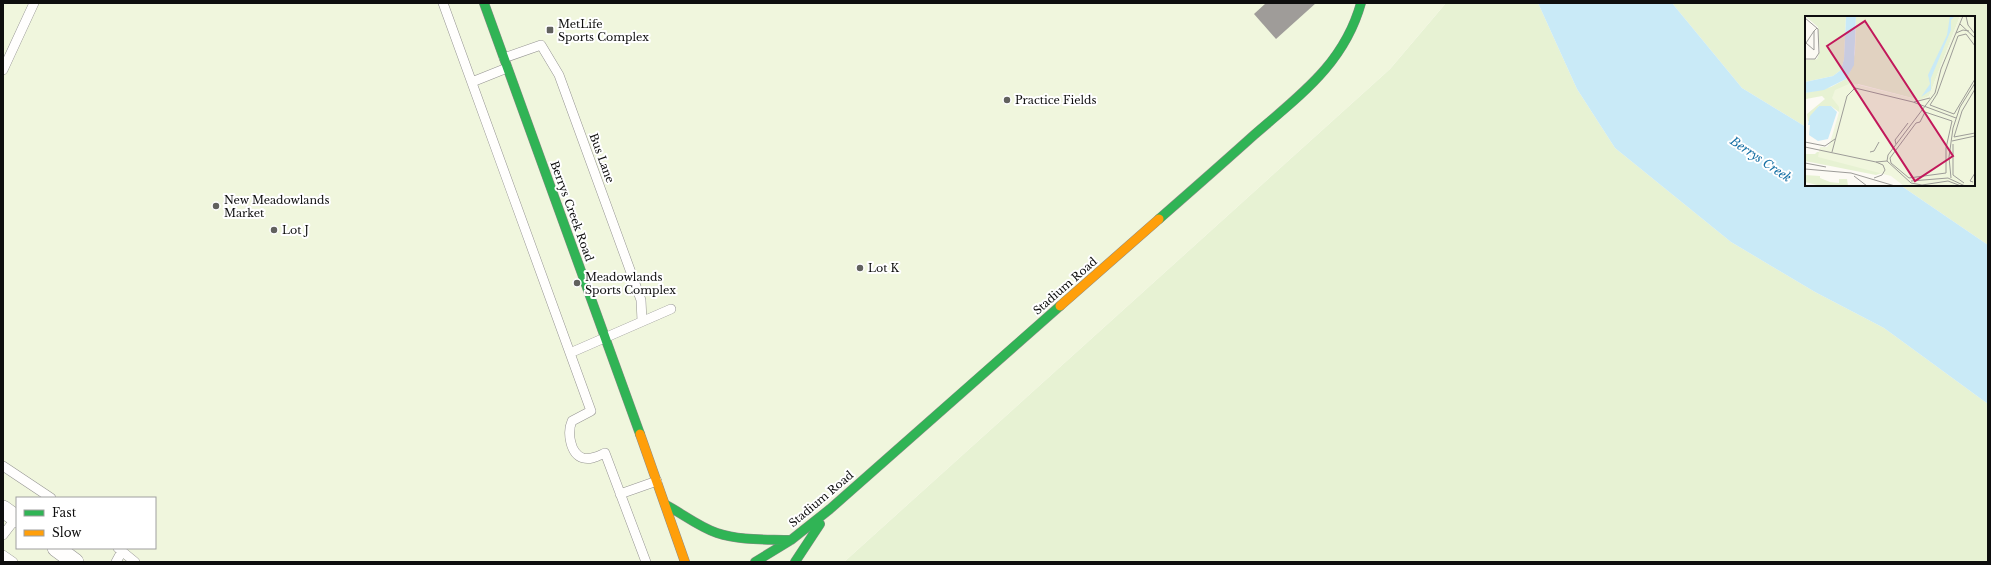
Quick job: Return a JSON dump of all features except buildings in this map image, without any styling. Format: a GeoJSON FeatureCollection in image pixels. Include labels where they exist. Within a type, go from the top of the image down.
{"type":"FeatureCollection","features":[{"type":"Feature","properties":{"kind":"street","name":"Berrys Creek Road"},"geometry":{"type":"LineString","coordinates":[[484,3],[666,505],[685,562]]}},
{"type":"Feature","properties":{"kind":"street","name":"Stadium Road"},"geometry":{"type":"LineString","coordinates":[[755,562],[791,540],[830,509],[1317,80],[1341,50],[1353,28],[1361,3]]}},
{"type":"Feature","properties":{"kind":"street"},"geometry":{"type":"LineString","coordinates":[[666,505],[708,528],[726,535],[747,538],[791,540]]}},
{"type":"Feature","properties":{"kind":"street"},"geometry":{"type":"LineString","coordinates":[[796,562],[830,509]]}},
{"type":"Feature","properties":{"kind":"street"},"geometry":{"type":"LineString","coordinates":[[57,549],[75,562]]}},
{"type":"Feature","properties":{"kind":"lane"},"geometry":{"type":"LineString","coordinates":[[3,70],[34,3]]}},
{"type":"Feature","properties":{"kind":"lane"},"geometry":{"type":"LineString","coordinates":[[444,3],[591,411],[572,421],[569,431],[572,445],[576,453],[583,458],[593,458],[605,453],[646,562]]}},
{"type":"Feature","properties":{"kind":"lane","name":"Bus Lane"},"geometry":{"type":"LineString","coordinates":[[504,58],[541,45],[559,75],[641,300],[642,321]]}},
{"type":"Feature","properties":{"kind":"lane"},"geometry":{"type":"LineString","coordinates":[[472,82],[507,68]]}},
{"type":"Feature","properties":{"kind":"lane"},"geometry":{"type":"LineString","coordinates":[[570,353],[671,309]]}},
{"type":"Feature","properties":{"kind":"lane"},"geometry":{"type":"LineString","coordinates":[[3,466],[50,497]]}},
{"type":"Feature","properties":{"kind":"lane"},"geometry":{"type":"LineString","coordinates":[[620,494],[657,481]]}},
{"type":"Feature","properties":{"kind":"lane"},"geometry":{"type":"LineString","coordinates":[[3,535],[12,516]]}},
{"type":"Feature","properties":{"kind":"lane"},"geometry":{"type":"LineString","coordinates":[[116,562],[120,550],[135,562]]}},
{"type":"Feature","properties":{"kind":"lane"},"geometry":{"type":"LineString","coordinates":[[3,555],[13,562]]}},
{"type":"Feature","properties":{"kind":"green space","name":"Meadowlands Sports Complex"},"geometry":{"type":"Polygon","coordinates":[[[3,3],[1446,3],[1390,69],[844,562],[3,562],[3,3]]]}},
{"type":"Feature","properties":{"kind":"green space"},"geometry":{"type":"Polygon","coordinates":[[[1446,3],[1538,3],[1577,89],[1615,148],[1731,242],[1815,292],[1884,328],[1988,404],[1988,562],[844,562],[1390,69],[1446,3]]]}},
{"type":"Feature","properties":{"kind":"green space"},"geometry":{"type":"Polygon","coordinates":[[[1672,3],[1988,3],[1988,245],[1901,186],[1975,186],[1975,16],[1805,16],[1805,126],[1742,88],[1672,3]]]}},
{"type":"Feature","properties":{"kind":"water","name":"Berrys Creek"},"geometry":{"type":"Polygon","coordinates":[[[1538,3],[1672,3],[1742,88],[1805,126],[1805,186],[1901,186],[1988,245],[1988,404],[1884,328],[1815,292],[1731,242],[1615,148],[1577,89],[1538,3]]]}},
{"type":"Feature","properties":{"kind":"traffic: fast"},"geometry":{"type":"LineString","coordinates":[[484,3],[640,434]]}},
{"type":"Feature","properties":{"kind":"traffic: fast"},"geometry":{"type":"LineString","coordinates":[[1159,219],[1304,92],[1332,61],[1344,44],[1361,3]]}},
{"type":"Feature","properties":{"kind":"traffic: fast"},"geometry":{"type":"LineString","coordinates":[[755,562],[791,540],[830,509],[1060,306]]}},
{"type":"Feature","properties":{"kind":"traffic: fast"},"geometry":{"type":"LineString","coordinates":[[666,505],[704,527],[726,536],[754,539],[791,540]]}},
{"type":"Feature","properties":{"kind":"traffic: fast"},"geometry":{"type":"LineString","coordinates":[[795,562],[820,524]]}},
{"type":"Feature","properties":{"kind":"traffic: slow"},"geometry":{"type":"LineString","coordinates":[[1060,306],[1159,219]]}},
{"type":"Feature","properties":{"kind":"traffic: slow"},"geometry":{"type":"LineString","coordinates":[[640,434],[685,562]]}},
{"type":"Feature","properties":{"kind":"place","name":"MetLife Sports Complex"},"geometry":{"type":"Point","coordinates":[550,30]}},
{"type":"Feature","properties":{"kind":"place","name":"Practice Fields"},"geometry":{"type":"Point","coordinates":[1007,100]}},
{"type":"Feature","properties":{"kind":"place","name":"New Meadowlands Market"},"geometry":{"type":"Point","coordinates":[216,206]}},
{"type":"Feature","properties":{"kind":"place","name":"Lot J"},"geometry":{"type":"Point","coordinates":[274,230]}},
{"type":"Feature","properties":{"kind":"place","name":"Lot K"},"geometry":{"type":"Point","coordinates":[860,268]}},
{"type":"Feature","properties":{"kind":"place","name":"Meadowlands Sports Complex"},"geometry":{"type":"Point","coordinates":[577,283]}}]}
